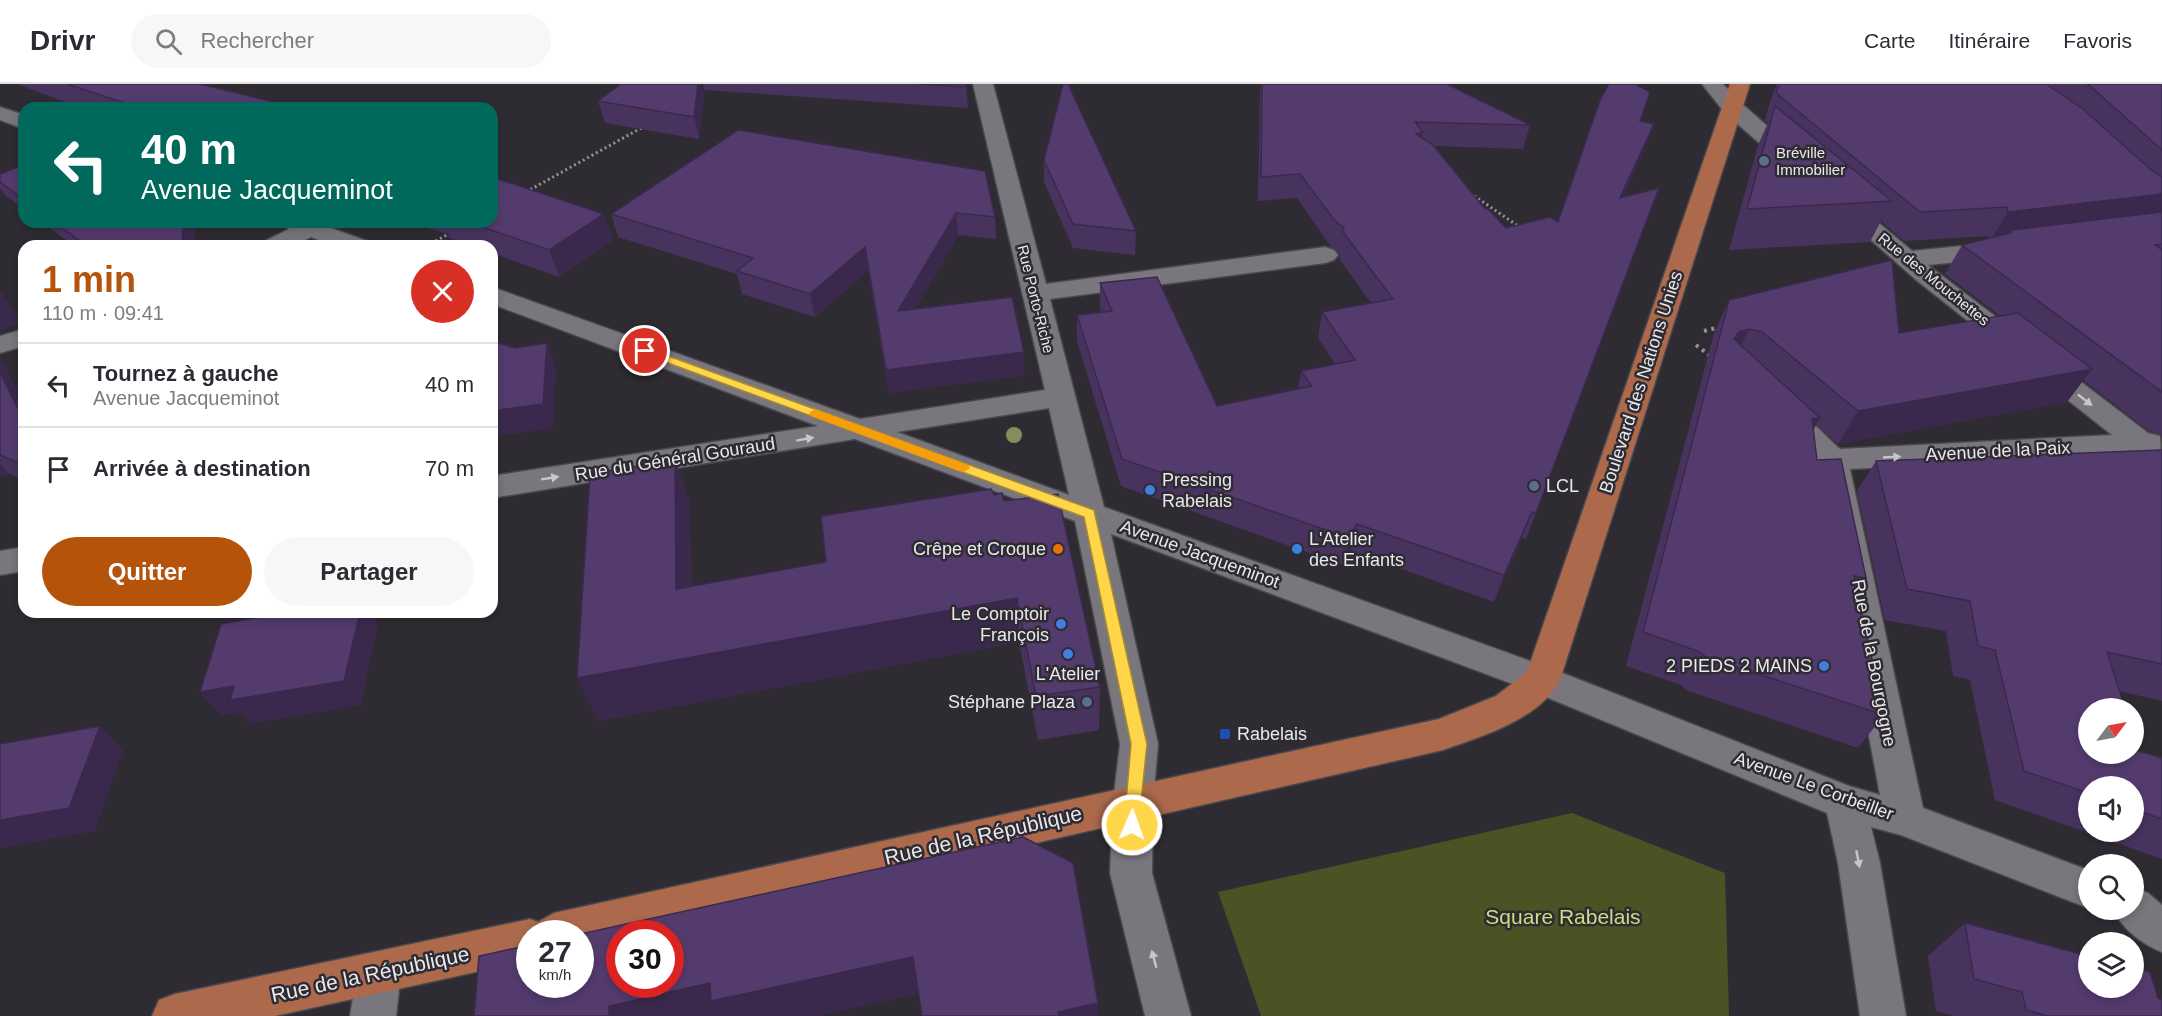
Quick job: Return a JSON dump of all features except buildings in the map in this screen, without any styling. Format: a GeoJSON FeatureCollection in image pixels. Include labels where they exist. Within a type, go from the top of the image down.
{"type":"FeatureCollection","features":[{"type":"Feature","properties":{"kind":"main road","name":"Boulevard des Nations Unies"},"geometry":{"type":"LineString","coordinates":[[1542,680],[1736,96]]}},
{"type":"Feature","properties":{"kind":"main road","name":"Rue de la République"},"geometry":{"type":"LineString","coordinates":[[594,924],[1443,734],[1509,707],[1542,680]]}},
{"type":"Feature","properties":{"kind":"main road","name":"Rue de la République"},"geometry":{"type":"LineString","coordinates":[[175,1016],[516,942]]}},
{"type":"Feature","properties":{"kind":"street","name":"Rue Porto-Riche"},"geometry":{"type":"LineString","coordinates":[[983,84],[1090,514],[1139,744],[1133,802],[1131,873],[1168,1016]]}},
{"type":"Feature","properties":{"kind":"street","name":"Rue des Mouchettes"},"geometry":{"type":"LineString","coordinates":[[1712,84],[1736,96],[1907,259],[2155,448]]}},
{"type":"Feature","properties":{"kind":"street"},"geometry":{"type":"LineString","coordinates":[[0,114],[18,120]]}},
{"type":"Feature","properties":{"kind":"street"},"geometry":{"type":"LineString","coordinates":[[281,240],[296,228]]}},
{"type":"Feature","properties":{"kind":"street"},"geometry":{"type":"LineString","coordinates":[[308,228],[341,240]]}},
{"type":"Feature","properties":{"kind":"street"},"geometry":{"type":"LineString","coordinates":[[1907,259],[2026,246]]}},
{"type":"Feature","properties":{"kind":"street"},"geometry":{"type":"LineString","coordinates":[[1034,293],[1325,255]]}},
{"type":"Feature","properties":{"kind":"street","name":"Avenue Jacqueminot"},"geometry":{"type":"LineString","coordinates":[[498,297],[1542,680]]}},
{"type":"Feature","properties":{"kind":"street"},"geometry":{"type":"LineString","coordinates":[[0,345],[18,339]]}},
{"type":"Feature","properties":{"kind":"street"},"geometry":{"type":"LineString","coordinates":[[1761,396],[1833,460]]}},
{"type":"Feature","properties":{"kind":"street","name":"Avenue Jacqueminot"},"geometry":{"type":"LineString","coordinates":[[858,429],[1060,397]]}},
{"type":"Feature","properties":{"kind":"street","name":"Rue du Général Gouraud"},"geometry":{"type":"LineString","coordinates":[[498,486],[858,429]]}},
{"type":"Feature","properties":{"kind":"street","name":"Avenue de la Paix"},"geometry":{"type":"LineString","coordinates":[[1833,460],[2155,448]]}},
{"type":"Feature","properties":{"kind":"street","name":"Rue de la Bourgogne"},"geometry":{"type":"LineString","coordinates":[[1833,460],[1905,819]]}},
{"type":"Feature","properties":{"kind":"street"},"geometry":{"type":"LineString","coordinates":[[0,563],[18,560]]}},
{"type":"Feature","properties":{"kind":"street","name":"Avenue Le Corbeiller"},"geometry":{"type":"LineString","coordinates":[[1542,680],[1845,802],[1905,819],[2078,885]]}},
{"type":"Feature","properties":{"kind":"street"},"geometry":{"type":"LineString","coordinates":[[1845,802],[1859,863],[1883,1016]]}},
{"type":"Feature","properties":{"kind":"street"},"geometry":{"type":"LineString","coordinates":[[2144,908],[2162,910]]}},
{"type":"Feature","properties":{"kind":"street"},"geometry":{"type":"LineString","coordinates":[[2144,916],[2162,932]]}},
{"type":"Feature","properties":{"kind":"street"},"geometry":{"type":"LineString","coordinates":[[373,1016],[379,973]]}},
{"type":"Feature","properties":{"kind":"path"},"geometry":{"type":"LineString","coordinates":[[523,194],[645,126]]}},
{"type":"Feature","properties":{"kind":"path"},"geometry":{"type":"LineString","coordinates":[[1463,188],[1526,231]]}},
{"type":"Feature","properties":{"kind":"path"},"geometry":{"type":"LineString","coordinates":[[439,240],[454,232]]}},
{"type":"Feature","properties":{"kind":"path"},"geometry":{"type":"LineString","coordinates":[[1695,333],[1729,324]]}},
{"type":"Feature","properties":{"kind":"green space","name":"Square Rabelais"},"geometry":{"type":"Polygon","coordinates":[[[1572,813],[1725,873],[1729,1016],[1261,1016],[1218,892],[1572,813]]]}},
{"type":"Feature","properties":{"kind":"slow traffic"},"geometry":{"type":"LineString","coordinates":[[815,413],[964,468]]}},
{"type":"Feature","properties":{"kind":"place","name":"Bréville Immobilier"},"geometry":{"type":"Point","coordinates":[1764,161]}},
{"type":"Feature","properties":{"kind":"place","name":"LCL"},"geometry":{"type":"Point","coordinates":[1534,486]}},
{"type":"Feature","properties":{"kind":"place","name":"Pressing Rabelais"},"geometry":{"type":"Point","coordinates":[1150,490]}},
{"type":"Feature","properties":{"kind":"place","name":"Crêpe et Croque"},"geometry":{"type":"Point","coordinates":[1058,549]}},
{"type":"Feature","properties":{"kind":"place","name":"L'Atelier des Enfants"},"geometry":{"type":"Point","coordinates":[1297,549]}},
{"type":"Feature","properties":{"kind":"place","name":"Le Comptoir François"},"geometry":{"type":"Point","coordinates":[1061,624]}},
{"type":"Feature","properties":{"kind":"place","name":"L'Atelier"},"geometry":{"type":"Point","coordinates":[1068,654]}},
{"type":"Feature","properties":{"kind":"place","name":"2 PIEDS 2 MAINS"},"geometry":{"type":"Point","coordinates":[1824,666]}},
{"type":"Feature","properties":{"kind":"place","name":"Stéphane Plaza"},"geometry":{"type":"Point","coordinates":[1087,702]}},
{"type":"Feature","properties":{"kind":"place","name":"Rabelais"},"geometry":{"type":"Point","coordinates":[1225,734]}},
{"type":"Feature","properties":{"kind":"route"},"geometry":{"type":"LineString","coordinates":[[645,351],[1090,514],[1139,744],[1132,825]]}}]}
